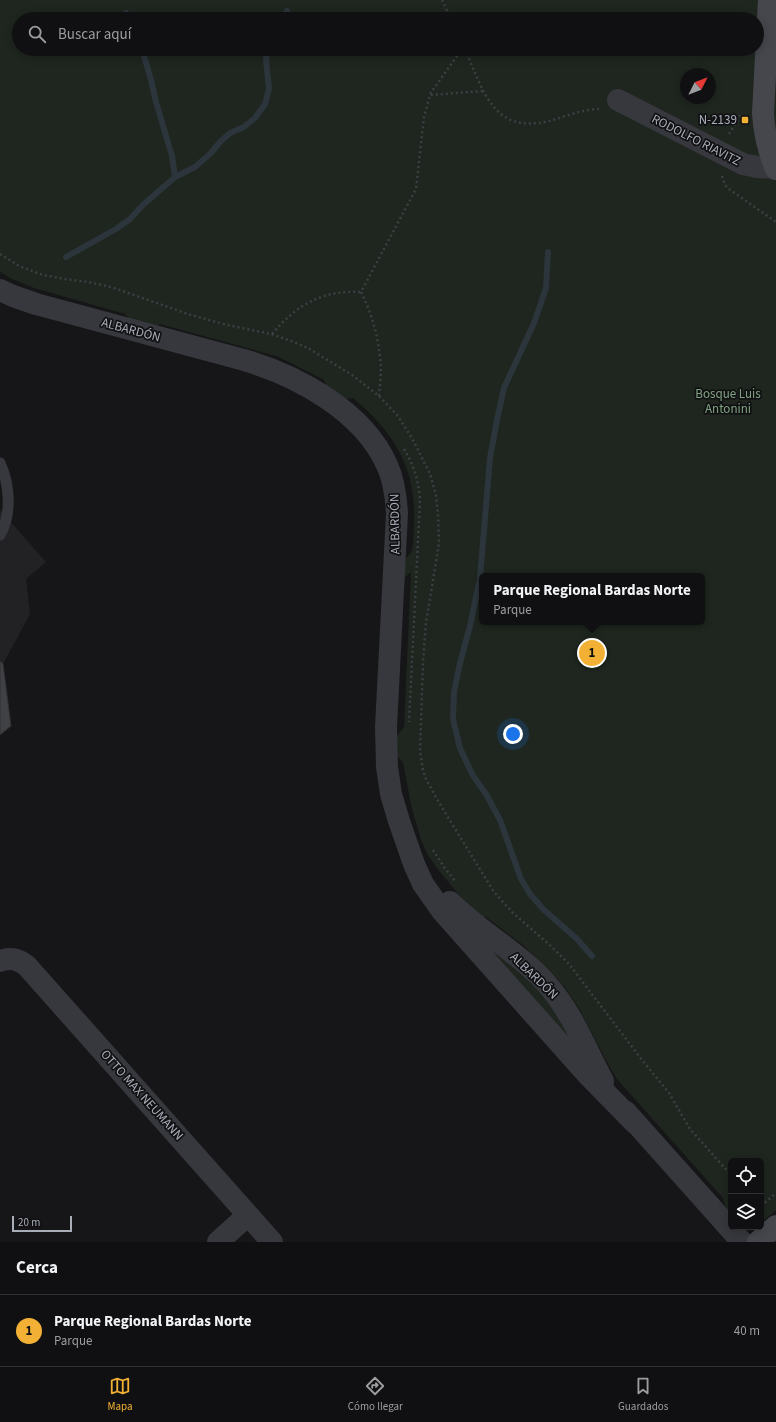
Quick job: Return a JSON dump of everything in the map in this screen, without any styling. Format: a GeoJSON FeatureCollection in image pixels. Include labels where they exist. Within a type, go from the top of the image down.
{"type":"FeatureCollection","features":[{"type":"Feature","properties":{"kind":"main road"},"geometry":{"type":"LineString","coordinates":[[769,0],[763,128],[766,142],[776,168]]}},
{"type":"Feature","properties":{"kind":"main road"},"geometry":{"type":"LineString","coordinates":[[758,1242],[776,1226]]}},
{"type":"Feature","properties":{"kind":"street","name":"RODOLFO RIAVITZ"},"geometry":{"type":"LineString","coordinates":[[610,105],[750,166],[776,168]]}},
{"type":"Feature","properties":{"kind":"street","name":"ALBARDÓN"},"geometry":{"type":"LineString","coordinates":[[0,290],[36,304],[244,360],[272,370],[309,387],[332,402],[361,428],[376,446],[391,475],[397,503],[385,743],[387,767],[391,794],[399,821],[423,884],[442,911],[587,1074],[635,1123],[742,1242]]}},
{"type":"Feature","properties":{"kind":"street","name":"ALBARDÓN"},"geometry":{"type":"LineString","coordinates":[[409,849],[426,876],[447,900],[471,922],[531,969],[557,996],[579,1031],[604,1083],[635,1123]]}},
{"type":"Feature","properties":{"kind":"street","name":"OTTO MAX NEUMANN"},"geometry":{"type":"LineString","coordinates":[[3,960],[14,958],[27,966],[272,1242]]}},
{"type":"Feature","properties":{"kind":"street"},"geometry":{"type":"LineString","coordinates":[[218,1242],[248,1215]]}},
{"type":"Feature","properties":{"kind":"lane"},"geometry":{"type":"LineString","coordinates":[[0,463],[9,496],[7,516],[0,535]]}},
{"type":"Feature","properties":{"kind":"path"},"geometry":{"type":"LineString","coordinates":[[442,0],[448,12]]}},
{"type":"Feature","properties":{"kind":"path"},"geometry":{"type":"LineString","coordinates":[[361,292],[416,189],[424,117],[430,94],[458,56]]}},
{"type":"Feature","properties":{"kind":"path"},"geometry":{"type":"LineString","coordinates":[[466,56],[490,102],[498,112],[508,120],[521,124],[534,124],[610,105]]}},
{"type":"Feature","properties":{"kind":"path"},"geometry":{"type":"LineString","coordinates":[[430,94],[484,91]]}},
{"type":"Feature","properties":{"kind":"path"},"geometry":{"type":"LineString","coordinates":[[724,155],[729,134],[744,108]]}},
{"type":"Feature","properties":{"kind":"path"},"geometry":{"type":"LineString","coordinates":[[722,180],[729,189],[776,222]]}},
{"type":"Feature","properties":{"kind":"path"},"geometry":{"type":"LineString","coordinates":[[271,334],[283,322],[310,301],[326,294],[344,291],[361,292]]}},
{"type":"Feature","properties":{"kind":"path"},"geometry":{"type":"LineString","coordinates":[[361,292],[370,311],[380,358],[381,375],[379,396]]}},
{"type":"Feature","properties":{"kind":"path"},"geometry":{"type":"LineString","coordinates":[[764,1203],[776,1193]]}},
{"type":"Feature","properties":{"kind":"shaded area"},"geometry":{"type":"Polygon","coordinates":[[[0,510],[46,562],[26,579],[30,614],[3,664],[11,726],[0,735],[0,510]]]}},
{"type":"Feature","properties":{"kind":"green space","name":"Bosque Luis Antonini"},"geometry":{"type":"Polygon","coordinates":[[[0,0],[776,0],[776,1210],[764,1220],[764,1158],[728,1158],[728,1213],[723,1198],[616,1078],[581,1012],[556,977],[523,945],[486,917],[475,916],[461,904],[459,895],[429,857],[421,840],[411,805],[403,762],[396,755],[396,737],[404,727],[411,572],[404,578],[404,566],[405,559],[411,553],[413,547],[414,505],[412,487],[407,470],[392,439],[368,411],[353,398],[343,400],[327,389],[324,380],[279,357],[160,324],[152,329],[134,324],[125,314],[34,288],[12,279],[0,272],[0,0]]]}},
{"type":"Feature","properties":{"kind":"green space"},"geometry":{"type":"Polygon","coordinates":[[[481,942],[543,990],[587,1067],[481,942]]]}},
{"type":"Feature","properties":{"kind":"building"},"geometry":{"type":"Polygon","coordinates":[[[0,661],[3,664],[11,726],[0,735],[0,661]]]}},
{"type":"Feature","properties":{"kind":"waterway"},"geometry":{"type":"LineString","coordinates":[[144,56],[172,156],[175,177]]}},
{"type":"Feature","properties":{"kind":"waterway"},"geometry":{"type":"LineString","coordinates":[[66,257],[116,229],[130,219],[143,205],[175,177],[195,167],[230,133],[244,127],[255,118],[265,104],[269,89],[267,56]]}},
{"type":"Feature","properties":{"kind":"waterway"},"geometry":{"type":"LineString","coordinates":[[480,573],[490,458],[497,420],[504,388],[534,323],[546,288],[548,252]]}},
{"type":"Feature","properties":{"kind":"waterway"},"geometry":{"type":"LineString","coordinates":[[479,583],[454,692],[453,719],[460,748],[472,774],[486,794],[500,820],[521,879],[530,894],[544,910],[576,938],[592,956]]}},
{"type":"Feature","properties":{"kind":"place","name":"N-2139"},"geometry":{"type":"Point","coordinates":[745,120]}},
{"type":"Feature","properties":{"kind":"place","name":"Parque Regional Bardas Norte"},"geometry":{"type":"Point","coordinates":[592,653]}}]}
